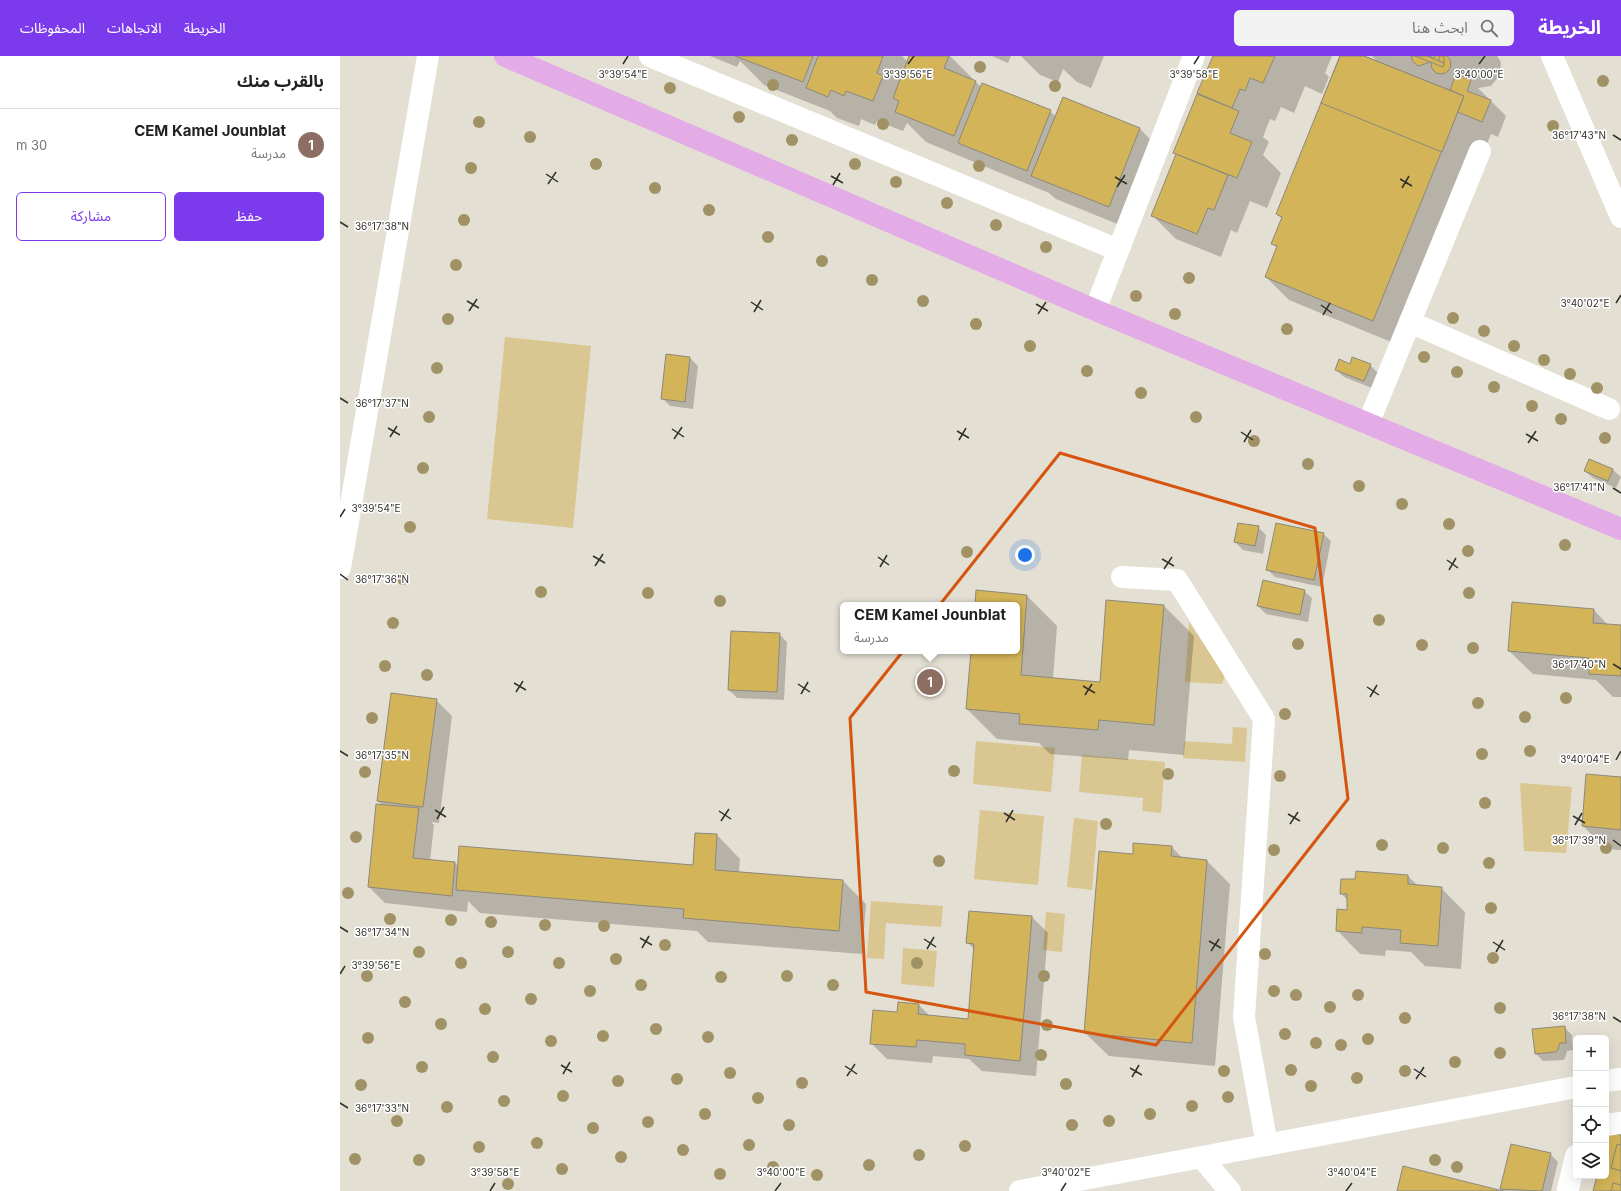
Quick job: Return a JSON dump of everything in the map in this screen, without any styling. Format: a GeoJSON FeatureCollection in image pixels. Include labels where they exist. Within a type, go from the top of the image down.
{"type":"FeatureCollection","features":[{"type":"Feature","properties":{"kind":"main road"},"geometry":{"type":"LineString","coordinates":[[505,56],[1095,310],[1621,529]]}},
{"type":"Feature","properties":{"kind":"street"},"geometry":{"type":"LineString","coordinates":[[340,568],[428,56]]}},
{"type":"Feature","properties":{"kind":"street"},"geometry":{"type":"LineString","coordinates":[[650,56],[1118,250]]}},
{"type":"Feature","properties":{"kind":"street"},"geometry":{"type":"LineString","coordinates":[[1095,310],[1194,56]]}},
{"type":"Feature","properties":{"kind":"street"},"geometry":{"type":"LineString","coordinates":[[1552,56],[1621,217]]}},
{"type":"Feature","properties":{"kind":"street"},"geometry":{"type":"LineString","coordinates":[[1368,424],[1480,151]]}},
{"type":"Feature","properties":{"kind":"street"},"geometry":{"type":"LineString","coordinates":[[1410,322],[1609,408]]}},
{"type":"Feature","properties":{"kind":"street"},"geometry":{"type":"LineString","coordinates":[[1122,577],[1177,580],[1264,719],[1244,1017],[1267,1146]]}},
{"type":"Feature","properties":{"kind":"street"},"geometry":{"type":"LineString","coordinates":[[1609,1081],[1621,1079]]}},
{"type":"Feature","properties":{"kind":"street"},"geometry":{"type":"LineString","coordinates":[[1020,1191],[1573,1088]]}},
{"type":"Feature","properties":{"kind":"street"},"geometry":{"type":"LineString","coordinates":[[1609,1125],[1621,1123]]}},
{"type":"Feature","properties":{"kind":"street"},"geometry":{"type":"LineString","coordinates":[[1202,1158],[1230,1191]]}},
{"type":"Feature","properties":{"kind":"street"},"geometry":{"type":"LineString","coordinates":[[1568,1189],[1573,1168]]}},
{"type":"Feature","properties":{"kind":"highlighted area"},"geometry":{"type":"Polygon","coordinates":[[[1060,453],[1315,528],[1348,799],[1156,1045],[866,992],[850,718],[1060,453]]]}},
{"type":"Feature","properties":{"kind":"shaded area"},"geometry":{"type":"Polygon","coordinates":[[[505,337],[591,346],[573,528],[487,519],[505,337]]]}},
{"type":"Feature","properties":{"kind":"shaded area"},"geometry":{"type":"Polygon","coordinates":[[[1189,622],[1225,676],[1222,684],[1185,682],[1189,622]]]}},
{"type":"Feature","properties":{"kind":"shaded area"},"geometry":{"type":"Polygon","coordinates":[[[1233,727],[1247,728],[1245,762],[1183,758],[1184,741],[1232,744],[1233,727]]]}},
{"type":"Feature","properties":{"kind":"shaded area"},"geometry":{"type":"Polygon","coordinates":[[[976,741],[1055,748],[1051,792],[973,784],[976,741]]]}},
{"type":"Feature","properties":{"kind":"shaded area"},"geometry":{"type":"Polygon","coordinates":[[[1082,755],[1165,762],[1161,813],[1142,811],[1143,798],[1079,792],[1082,755]]]}},
{"type":"Feature","properties":{"kind":"shaded area"},"geometry":{"type":"Polygon","coordinates":[[[1520,783],[1572,787],[1566,853],[1524,851],[1520,783]]]}},
{"type":"Feature","properties":{"kind":"shaded area"},"geometry":{"type":"Polygon","coordinates":[[[980,810],[1044,816],[1038,885],[974,879],[980,810]]]}},
{"type":"Feature","properties":{"kind":"shaded area"},"geometry":{"type":"Polygon","coordinates":[[[1074,818],[1098,821],[1092,890],[1067,887],[1074,818]]]}},
{"type":"Feature","properties":{"kind":"shaded area"},"geometry":{"type":"Polygon","coordinates":[[[871,901],[943,906],[941,927],[886,923],[884,959],[867,958],[871,901]]]}},
{"type":"Feature","properties":{"kind":"shaded area"},"geometry":{"type":"Polygon","coordinates":[[[1046,912],[1065,914],[1062,952],[1043,950],[1046,912]]]}},
{"type":"Feature","properties":{"kind":"shaded area"},"geometry":{"type":"Polygon","coordinates":[[[903,948],[937,951],[934,987],[901,984],[903,948]]]}},
{"type":"Feature","properties":{"kind":"building"},"geometry":{"type":"Polygon","coordinates":[[[1441,54],[1448,57],[1451,64],[1448,71],[1441,74],[1434,71],[1431,64],[1434,57],[1441,54]]]}},
{"type":"Feature","properties":{"kind":"building"},"geometry":{"type":"Polygon","coordinates":[[[735,56],[813,56],[803,82],[735,56]]]}},
{"type":"Feature","properties":{"kind":"building"},"geometry":{"type":"Polygon","coordinates":[[[818,56],[883,56],[877,73],[883,76],[873,101],[846,91],[844,96],[831,90],[828,97],[806,88],[818,56]]]}},
{"type":"Feature","properties":{"kind":"building"},"geometry":{"type":"Polygon","coordinates":[[[909,56],[949,56],[944,68],[976,81],[954,136],[895,112],[899,101],[893,98],[909,56]]]}},
{"type":"Feature","properties":{"kind":"building"},"geometry":{"type":"Polygon","coordinates":[[[1213,56],[1275,56],[1263,83],[1250,78],[1245,91],[1240,89],[1232,108],[1197,93],[1213,56]]]}},
{"type":"Feature","properties":{"kind":"building"},"geometry":{"type":"Polygon","coordinates":[[[1340,56],[1364,56],[1464,96],[1373,321],[1265,277],[1277,246],[1271,244],[1282,217],[1276,214],[1340,56]]]}},
{"type":"Feature","properties":{"kind":"building"},"geometry":{"type":"Polygon","coordinates":[[[1340,56],[1364,56],[1464,96],[1442,152],[1321,103],[1340,56]]]}},
{"type":"Feature","properties":{"kind":"building"},"geometry":{"type":"Polygon","coordinates":[[[1411,56],[1431,56],[1431,58],[1428,63],[1418,66],[1413,62],[1411,56]]]}},
{"type":"Feature","properties":{"kind":"building"},"geometry":{"type":"Polygon","coordinates":[[[1415,56],[1427,56],[1444,63],[1444,66],[1443,67],[1415,56]]]}},
{"type":"Feature","properties":{"kind":"building"},"geometry":{"type":"Polygon","coordinates":[[[1439,56],[1444,56],[1444,63],[1439,61],[1439,56]]]}},
{"type":"Feature","properties":{"kind":"building"},"geometry":{"type":"Polygon","coordinates":[[[1456,74],[1471,80],[1467,91],[1491,100],[1482,122],[1458,112],[1464,96],[1450,90],[1456,74]]]}},
{"type":"Feature","properties":{"kind":"building"},"geometry":{"type":"Polygon","coordinates":[[[982,83],[1051,110],[1027,171],[958,143],[982,83]]]}},
{"type":"Feature","properties":{"kind":"building"},"geometry":{"type":"Polygon","coordinates":[[[1197,94],[1239,111],[1230,133],[1252,142],[1237,178],[1173,153],[1197,94]]]}},
{"type":"Feature","properties":{"kind":"building"},"geometry":{"type":"Polygon","coordinates":[[[1063,97],[1140,128],[1109,207],[1031,176],[1063,97]]]}},
{"type":"Feature","properties":{"kind":"building"},"geometry":{"type":"Polygon","coordinates":[[[1176,154],[1228,175],[1214,210],[1208,208],[1197,234],[1151,216],[1176,154]]]}},
{"type":"Feature","properties":{"kind":"building"},"geometry":{"type":"Polygon","coordinates":[[[666,354],[690,357],[685,402],[661,399],[666,354]]]}},
{"type":"Feature","properties":{"kind":"building"},"geometry":{"type":"Polygon","coordinates":[[[1352,357],[1371,364],[1364,381],[1335,370],[1339,359],[1350,364],[1352,357]]]}},
{"type":"Feature","properties":{"kind":"building"},"geometry":{"type":"Polygon","coordinates":[[[1589,459],[1613,469],[1608,481],[1584,471],[1589,459]]]}},
{"type":"Feature","properties":{"kind":"building"},"geometry":{"type":"Polygon","coordinates":[[[1238,523],[1259,526],[1255,546],[1234,542],[1238,523]]]}},
{"type":"Feature","properties":{"kind":"building"},"geometry":{"type":"Polygon","coordinates":[[[1276,523],[1324,533],[1314,580],[1266,570],[1276,523]]]}},
{"type":"Feature","properties":{"kind":"building"},"geometry":{"type":"Polygon","coordinates":[[[1263,580],[1305,590],[1300,615],[1257,606],[1263,580]]]}},
{"type":"Feature","properties":{"kind":"building"},"geometry":{"type":"Polygon","coordinates":[[[976,590],[1027,595],[1021,675],[1100,682],[1106,600],[1164,605],[1154,725],[1099,720],[1098,730],[1019,724],[1020,714],[966,709],[971,654],[1020,654],[1020,602],[975,602],[976,590]]]}},
{"type":"Feature","properties":{"kind":"building"},"geometry":{"type":"Polygon","coordinates":[[[1512,602],[1594,609],[1593,623],[1621,625],[1621,676],[1589,674],[1589,658],[1508,651],[1512,602]]]}},
{"type":"Feature","properties":{"kind":"building"},"geometry":{"type":"Polygon","coordinates":[[[731,631],[780,633],[777,692],[728,690],[731,631]]]}},
{"type":"Feature","properties":{"kind":"building"},"geometry":{"type":"Polygon","coordinates":[[[391,693],[437,699],[423,807],[377,801],[391,693]]]}},
{"type":"Feature","properties":{"kind":"building"},"geometry":{"type":"Polygon","coordinates":[[[1586,774],[1621,777],[1621,830],[1582,826],[1586,774]]]}},
{"type":"Feature","properties":{"kind":"building"},"geometry":{"type":"Polygon","coordinates":[[[376,804],[419,808],[413,858],[455,862],[452,896],[368,887],[376,804]]]}},
{"type":"Feature","properties":{"kind":"building"},"geometry":{"type":"Polygon","coordinates":[[[695,833],[717,834],[715,870],[843,880],[839,931],[683,918],[684,909],[456,890],[459,846],[693,865],[695,833]]]}},
{"type":"Feature","properties":{"kind":"building"},"geometry":{"type":"Polygon","coordinates":[[[1133,843],[1172,846],[1171,856],[1207,860],[1192,1043],[1084,1033],[1099,851],[1133,854],[1133,843]]]}},
{"type":"Feature","properties":{"kind":"building"},"geometry":{"type":"Polygon","coordinates":[[[1356,871],[1408,875],[1408,884],[1442,887],[1438,946],[1400,943],[1401,930],[1362,927],[1362,933],[1336,931],[1337,909],[1347,910],[1347,894],[1340,894],[1341,879],[1355,879],[1356,871]]]}},
{"type":"Feature","properties":{"kind":"building"},"geometry":{"type":"Polygon","coordinates":[[[969,911],[1032,916],[1020,1061],[965,1055],[965,1044],[917,1040],[916,1047],[870,1044],[873,1010],[897,1012],[898,1002],[919,1004],[918,1014],[968,1019],[974,944],[966,943],[969,911]]]}},
{"type":"Feature","properties":{"kind":"building"},"geometry":{"type":"Polygon","coordinates":[[[1565,1026],[1566,1043],[1560,1043],[1558,1050],[1555,1052],[1535,1054],[1532,1029],[1565,1026]]]}},
{"type":"Feature","properties":{"kind":"building"},"geometry":{"type":"Polygon","coordinates":[[[1609,1132],[1621,1135],[1621,1191],[1593,1191],[1596,1179],[1609,1179],[1609,1132]]]}},
{"type":"Feature","properties":{"kind":"building"},"geometry":{"type":"Polygon","coordinates":[[[1511,1144],[1551,1153],[1542,1191],[1500,1189],[1511,1144]]]}},
{"type":"Feature","properties":{"kind":"building"},"geometry":{"type":"Polygon","coordinates":[[[1617,1144],[1621,1145],[1621,1171],[1611,1168],[1617,1144]]]}},
{"type":"Feature","properties":{"kind":"building"},"geometry":{"type":"Polygon","coordinates":[[[1403,1166],[1503,1191],[1397,1191],[1403,1166]]]}},
{"type":"Feature","properties":{"kind":"building"},"geometry":{"type":"Polygon","coordinates":[[[1613,1183],[1621,1185],[1621,1191],[1611,1191],[1613,1183]]]}},
{"type":"Feature","properties":{"kind":"place","name":"CEM Kamel Jounblat"},"geometry":{"type":"Point","coordinates":[930,682]}}]}
